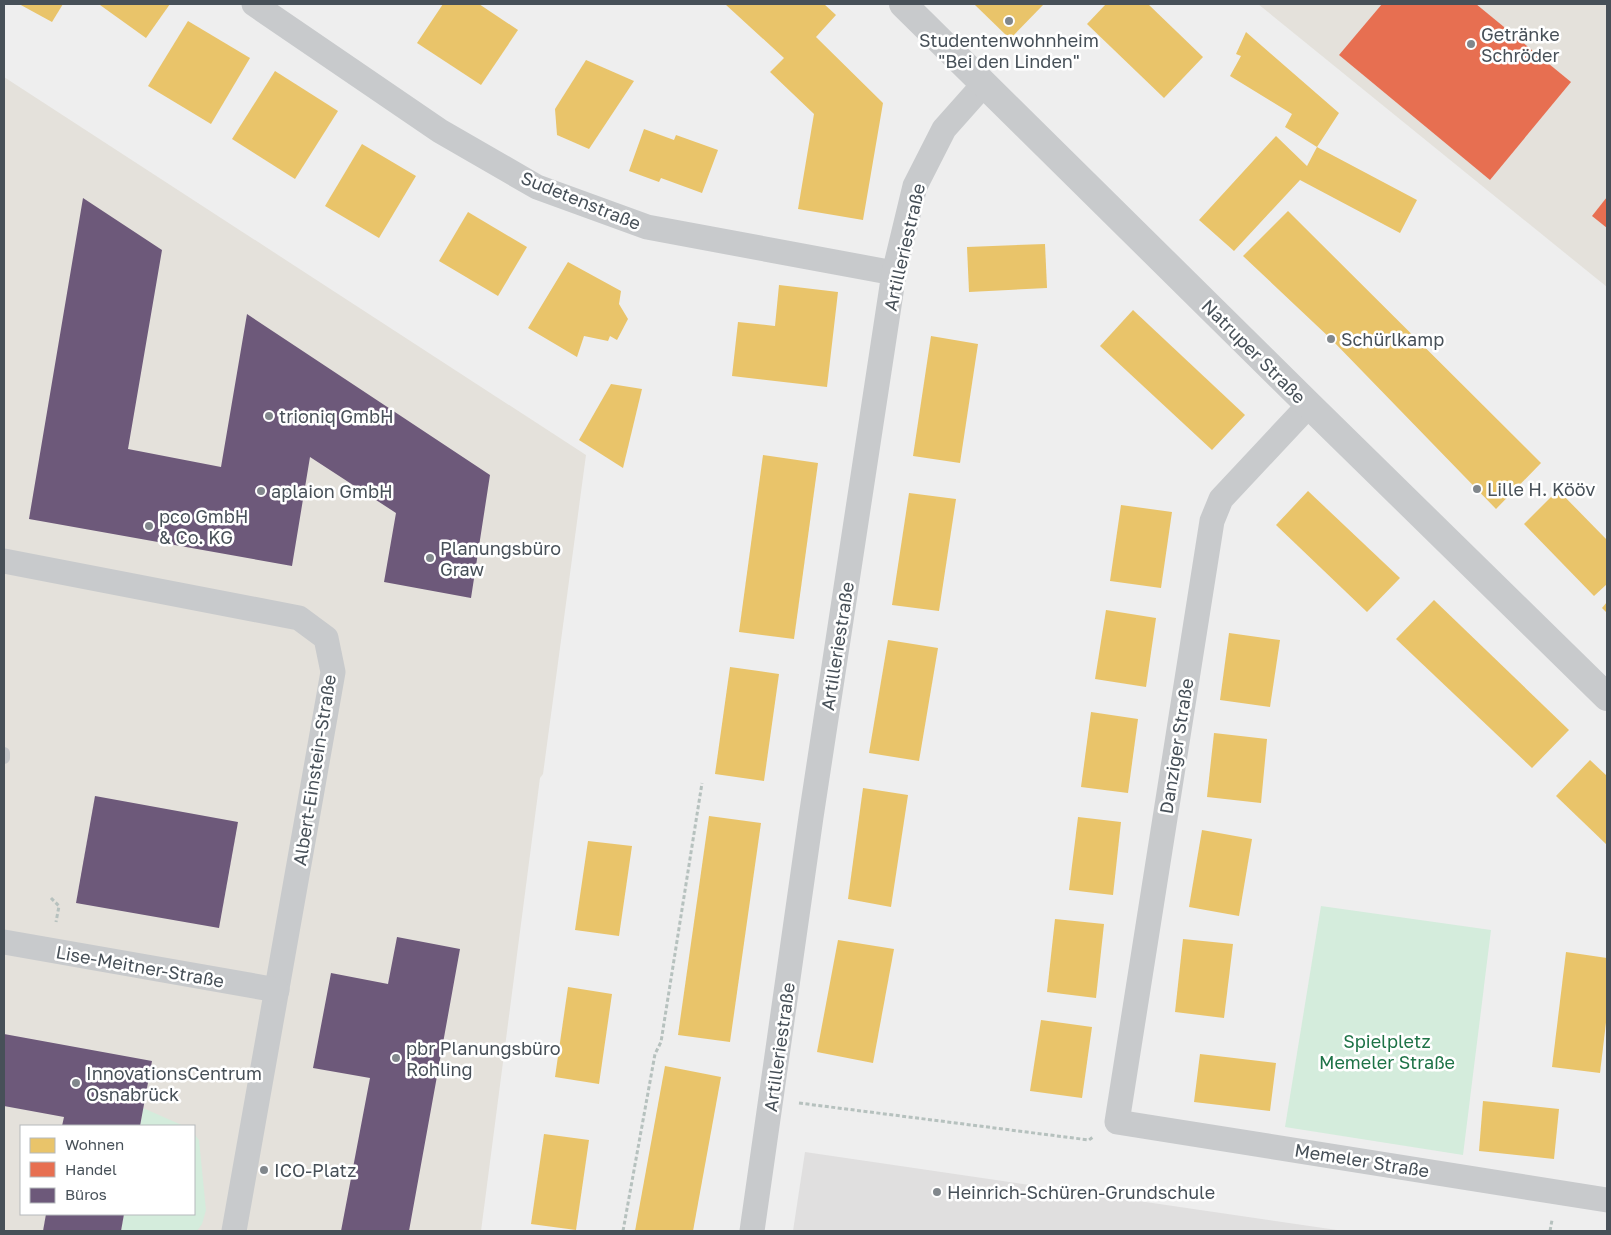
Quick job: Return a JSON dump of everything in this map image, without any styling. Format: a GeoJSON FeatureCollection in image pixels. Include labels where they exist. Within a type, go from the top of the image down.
{"type":"FeatureCollection","features":[{"type":"Feature","properties":{"kind":"street","name":"Sudetenstraße"},"geometry":{"type":"LineString","coordinates":[[254,4],[440,131],[537,187],[647,227],[894,273]]}},
{"type":"Feature","properties":{"kind":"street","name":"Natruper Straße"},"geometry":{"type":"LineString","coordinates":[[903,4],[1607,697]]}},
{"type":"Feature","properties":{"kind":"street","name":"Artilleriestraße"},"geometry":{"type":"LineString","coordinates":[[752,1231],[811,817],[894,273],[915,186],[944,129],[984,84]]}},
{"type":"Feature","properties":{"kind":"street","name":"Danziger Straße"},"geometry":{"type":"LineString","coordinates":[[1117,1122],[1212,521],[1222,499],[1309,405]]}},
{"type":"Feature","properties":{"kind":"street","name":"Albert-Einstein-Straße"},"geometry":{"type":"LineString","coordinates":[[4,561],[299,618],[326,638],[333,672],[234,1231]]}},
{"type":"Feature","properties":{"kind":"street","name":"Lise-Meitner-Straße"},"geometry":{"type":"LineString","coordinates":[[4,942],[276,990]]}},
{"type":"Feature","properties":{"kind":"street","name":"Memeler Straße"},"geometry":{"type":"LineString","coordinates":[[1117,1122],[1607,1200]]}},
{"type":"Feature","properties":{"kind":"lane"},"geometry":{"type":"LineString","coordinates":[[4,753],[4,758]]}},
{"type":"Feature","properties":{"kind":"path"},"geometry":{"type":"LineString","coordinates":[[623,1231],[655,1054],[661,1042],[702,783]]}},
{"type":"Feature","properties":{"kind":"path"},"geometry":{"type":"LineString","coordinates":[[51,898],[59,906],[56,922]]}},
{"type":"Feature","properties":{"kind":"path"},"geometry":{"type":"LineString","coordinates":[[772,1099],[1089,1140],[1117,1122]]}},
{"type":"Feature","properties":{"kind":"shaded area"},"geometry":{"type":"Polygon","coordinates":[[[1258,4],[1607,4],[1607,287],[1497,198],[1258,4]]]}},
{"type":"Feature","properties":{"kind":"shaded area"},"geometry":{"type":"Polygon","coordinates":[[[4,77],[586,455],[543,774],[540,778],[481,1231],[4,1231],[4,77]]]}},
{"type":"Feature","properties":{"kind":"shaded area","name":"Heinrich-Schüren-Grundschule"},"geometry":{"type":"Polygon","coordinates":[[[805,1152],[1344,1231],[793,1231],[805,1152]]]}},
{"type":"Feature","properties":{"kind":"green space","name":"Spielpletz Memeler Straße"},"geometry":{"type":"Polygon","coordinates":[[[1321,906],[1491,930],[1463,1155],[1285,1127],[1321,906]]]}},
{"type":"Feature","properties":{"kind":"green space"},"geometry":{"type":"Polygon","coordinates":[[[143,1108],[182,1125],[140,1125],[143,1108]]]}},
{"type":"Feature","properties":{"kind":"green space"},"geometry":{"type":"Polygon","coordinates":[[[195,1135],[199,1140],[206,1210],[202,1224],[197,1231],[121,1231],[124,1215],[195,1215],[195,1135]]]}},
{"type":"Feature","properties":{"kind":"building: Wohnen"},"geometry":{"type":"Polygon","coordinates":[[[19,4],[63,4],[52,22],[19,4]]]}},
{"type":"Feature","properties":{"kind":"building: Wohnen"},"geometry":{"type":"Polygon","coordinates":[[[101,4],[170,4],[146,38],[101,4]]]}},
{"type":"Feature","properties":{"kind":"building: Wohnen"},"geometry":{"type":"Polygon","coordinates":[[[443,4],[479,4],[518,30],[481,85],[417,43],[443,4]]]}},
{"type":"Feature","properties":{"kind":"building: Wohnen"},"geometry":{"type":"Polygon","coordinates":[[[725,4],[824,4],[836,15],[816,37],[883,103],[863,220],[798,209],[814,114],[770,72],[784,58],[725,4]]]}},
{"type":"Feature","properties":{"kind":"building: Wohnen","name":"Studentenwohnheim \"Bei den Linden\""},"geometry":{"type":"Polygon","coordinates":[[[974,4],[1044,4],[1010,39],[974,4]]]}},
{"type":"Feature","properties":{"kind":"building: Wohnen"},"geometry":{"type":"Polygon","coordinates":[[[1106,4],[1148,4],[1203,57],[1164,98],[1087,24],[1106,4]]]}},
{"type":"Feature","properties":{"kind":"building: Wohnen"},"geometry":{"type":"Polygon","coordinates":[[[188,21],[250,58],[211,124],[148,86],[188,21]]]}},
{"type":"Feature","properties":{"kind":"building: Wohnen"},"geometry":{"type":"Polygon","coordinates":[[[1246,32],[1339,113],[1317,147],[1285,127],[1292,114],[1230,76],[1241,56],[1236,54],[1246,32]]]}},
{"type":"Feature","properties":{"kind":"building: Wohnen"},"geometry":{"type":"Polygon","coordinates":[[[586,60],[634,81],[589,149],[557,135],[555,109],[586,60]]]}},
{"type":"Feature","properties":{"kind":"building: Wohnen"},"geometry":{"type":"Polygon","coordinates":[[[275,71],[338,111],[295,179],[232,139],[275,71]]]}},
{"type":"Feature","properties":{"kind":"building: Wohnen"},"geometry":{"type":"Polygon","coordinates":[[[644,129],[674,140],[676,135],[718,150],[702,193],[661,178],[659,182],[629,171],[644,129]]]}},
{"type":"Feature","properties":{"kind":"building: Wohnen"},"geometry":{"type":"Polygon","coordinates":[[[1276,136],[1307,166],[1317,147],[1417,200],[1400,233],[1300,180],[1234,251],[1199,220],[1276,136]]]}},
{"type":"Feature","properties":{"kind":"building: Wohnen"},"geometry":{"type":"Polygon","coordinates":[[[362,144],[416,176],[379,238],[325,206],[362,144]]]}},
{"type":"Feature","properties":{"kind":"building: Wohnen"},"geometry":{"type":"Polygon","coordinates":[[[1288,211],[1541,463],[1496,509],[1331,339],[1243,256],[1288,211]]]}},
{"type":"Feature","properties":{"kind":"building: Wohnen"},"geometry":{"type":"Polygon","coordinates":[[[468,212],[527,247],[498,296],[439,261],[468,212]]]}},
{"type":"Feature","properties":{"kind":"building: Wohnen"},"geometry":{"type":"Polygon","coordinates":[[[1045,244],[1047,288],[969,292],[967,247],[1045,244]]]}},
{"type":"Feature","properties":{"kind":"building: Wohnen"},"geometry":{"type":"Polygon","coordinates":[[[568,262],[621,291],[619,304],[628,319],[617,340],[610,336],[608,341],[584,336],[577,357],[528,328],[568,262]]]}},
{"type":"Feature","properties":{"kind":"building: Wohnen"},"geometry":{"type":"Polygon","coordinates":[[[779,285],[838,292],[827,387],[732,376],[738,322],[775,326],[779,285]]]}},
{"type":"Feature","properties":{"kind":"building: Wohnen"},"geometry":{"type":"Polygon","coordinates":[[[1133,310],[1245,415],[1212,450],[1100,346],[1133,310]]]}},
{"type":"Feature","properties":{"kind":"building: Wohnen"},"geometry":{"type":"Polygon","coordinates":[[[931,336],[978,344],[960,463],[913,456],[931,336]]]}},
{"type":"Feature","properties":{"kind":"building: Wohnen"},"geometry":{"type":"Polygon","coordinates":[[[611,384],[642,389],[623,468],[579,440],[611,384]]]}},
{"type":"Feature","properties":{"kind":"building: Wohnen"},"geometry":{"type":"Polygon","coordinates":[[[763,455],[818,463],[794,639],[739,632],[763,455]]]}},
{"type":"Feature","properties":{"kind":"building: Wohnen"},"geometry":{"type":"Polygon","coordinates":[[[1558,490],[1607,540],[1607,584],[1594,596],[1524,524],[1558,490]]]}},
{"type":"Feature","properties":{"kind":"building: Wohnen"},"geometry":{"type":"Polygon","coordinates":[[[1308,491],[1400,578],[1367,612],[1276,525],[1308,491]]]}},
{"type":"Feature","properties":{"kind":"building: Wohnen"},"geometry":{"type":"Polygon","coordinates":[[[909,493],[956,499],[939,611],[892,605],[909,493]]]}},
{"type":"Feature","properties":{"kind":"building: Wohnen"},"geometry":{"type":"Polygon","coordinates":[[[1121,505],[1172,512],[1161,588],[1110,581],[1121,505]]]}},
{"type":"Feature","properties":{"kind":"building: Wohnen"},"geometry":{"type":"Polygon","coordinates":[[[1434,600],[1569,730],[1532,768],[1396,639],[1434,600]]]}},
{"type":"Feature","properties":{"kind":"building: Wohnen"},"geometry":{"type":"Polygon","coordinates":[[[1607,602],[1607,613],[1602,608],[1607,602]]]}},
{"type":"Feature","properties":{"kind":"building: Wohnen"},"geometry":{"type":"Polygon","coordinates":[[[1106,610],[1156,618],[1146,687],[1095,679],[1106,610]]]}},
{"type":"Feature","properties":{"kind":"building: Wohnen"},"geometry":{"type":"Polygon","coordinates":[[[1229,633],[1280,640],[1270,707],[1220,700],[1229,633]]]}},
{"type":"Feature","properties":{"kind":"building: Wohnen"},"geometry":{"type":"Polygon","coordinates":[[[888,640],[938,648],[919,761],[869,753],[888,640]]]}},
{"type":"Feature","properties":{"kind":"building: Wohnen"},"geometry":{"type":"Polygon","coordinates":[[[730,667],[779,674],[764,781],[715,774],[730,667]]]}},
{"type":"Feature","properties":{"kind":"building: Wohnen"},"geometry":{"type":"Polygon","coordinates":[[[1091,712],[1138,719],[1128,793],[1081,787],[1091,712]]]}},
{"type":"Feature","properties":{"kind":"building: Wohnen"},"geometry":{"type":"Polygon","coordinates":[[[1214,733],[1267,739],[1261,803],[1207,797],[1214,733]]]}},
{"type":"Feature","properties":{"kind":"building: Wohnen"},"geometry":{"type":"Polygon","coordinates":[[[1590,760],[1607,776],[1607,845],[1556,796],[1590,760]]]}},
{"type":"Feature","properties":{"kind":"building: Wohnen"},"geometry":{"type":"Polygon","coordinates":[[[863,788],[908,795],[891,907],[848,899],[863,788]]]}},
{"type":"Feature","properties":{"kind":"building: Wohnen"},"geometry":{"type":"Polygon","coordinates":[[[709,816],[761,823],[730,1042],[678,1035],[709,816]]]}},
{"type":"Feature","properties":{"kind":"building: Wohnen"},"geometry":{"type":"Polygon","coordinates":[[[1078,817],[1121,822],[1113,895],[1069,890],[1078,817]]]}},
{"type":"Feature","properties":{"kind":"building: Wohnen"},"geometry":{"type":"Polygon","coordinates":[[[1202,830],[1252,839],[1239,916],[1189,907],[1202,830]]]}},
{"type":"Feature","properties":{"kind":"building: Wohnen"},"geometry":{"type":"Polygon","coordinates":[[[588,841],[632,846],[619,936],[575,930],[588,841]]]}},
{"type":"Feature","properties":{"kind":"building: Wohnen"},"geometry":{"type":"Polygon","coordinates":[[[1055,919],[1104,924],[1096,998],[1047,992],[1055,919]]]}},
{"type":"Feature","properties":{"kind":"building: Wohnen"},"geometry":{"type":"Polygon","coordinates":[[[1183,939],[1233,944],[1224,1018],[1175,1012],[1183,939]]]}},
{"type":"Feature","properties":{"kind":"building: Wohnen"},"geometry":{"type":"Polygon","coordinates":[[[838,940],[894,949],[873,1063],[817,1052],[838,940]]]}},
{"type":"Feature","properties":{"kind":"building: Wohnen"},"geometry":{"type":"Polygon","coordinates":[[[1566,952],[1607,958],[1607,1014],[1600,1073],[1552,1067],[1566,952]]]}},
{"type":"Feature","properties":{"kind":"building: Wohnen"},"geometry":{"type":"Polygon","coordinates":[[[568,987],[612,994],[599,1084],[555,1077],[568,987]]]}},
{"type":"Feature","properties":{"kind":"building: Wohnen"},"geometry":{"type":"Polygon","coordinates":[[[1041,1020],[1092,1027],[1082,1098],[1030,1091],[1041,1020]]]}},
{"type":"Feature","properties":{"kind":"building: Wohnen"},"geometry":{"type":"Polygon","coordinates":[[[1200,1054],[1276,1063],[1270,1111],[1194,1102],[1200,1054]]]}},
{"type":"Feature","properties":{"kind":"building: Wohnen"},"geometry":{"type":"Polygon","coordinates":[[[665,1066],[721,1077],[693,1231],[635,1231],[665,1066]]]}},
{"type":"Feature","properties":{"kind":"building: Wohnen"},"geometry":{"type":"Polygon","coordinates":[[[1483,1101],[1559,1109],[1554,1159],[1479,1151],[1483,1101]]]}},
{"type":"Feature","properties":{"kind":"building: Wohnen"},"geometry":{"type":"Polygon","coordinates":[[[544,1134],[589,1140],[576,1230],[531,1224],[544,1134]]]}},
{"type":"Feature","properties":{"kind":"building: Handel"},"geometry":{"type":"Polygon","coordinates":[[[1382,4],[1476,4],[1571,82],[1490,180],[1339,55],[1382,4]]]}},
{"type":"Feature","properties":{"kind":"building: Handel"},"geometry":{"type":"Polygon","coordinates":[[[1607,197],[1607,228],[1592,216],[1607,197]]]}},
{"type":"Feature","properties":{"kind":"building: Büros"},"geometry":{"type":"Polygon","coordinates":[[[83,198],[162,250],[128,449],[221,467],[247,314],[490,475],[471,598],[384,582],[396,513],[310,457],[292,566],[29,519],[83,198]]]}},
{"type":"Feature","properties":{"kind":"building: Büros"},"geometry":{"type":"Polygon","coordinates":[[[95,796],[238,822],[219,928],[76,903],[95,796]]]}},
{"type":"Feature","properties":{"kind":"building: Büros"},"geometry":{"type":"Polygon","coordinates":[[[397,937],[460,949],[409,1231],[341,1231],[370,1078],[313,1068],[331,973],[388,984],[397,937]]]}},
{"type":"Feature","properties":{"kind":"building: Büros","name":"InnovationsCentrum Osnabrück"},"geometry":{"type":"Polygon","coordinates":[[[4,1034],[152,1061],[140,1125],[62,1125],[64,1117],[4,1106],[4,1034]]]}},
{"type":"Feature","properties":{"kind":"building: Büros"},"geometry":{"type":"Polygon","coordinates":[[[46,1215],[124,1215],[121,1231],[43,1231],[46,1215]]]}},
{"type":"Feature","properties":{"kind":"place","name":"Studentenwohnheim \"Bei den Linden\""},"geometry":{"type":"Point","coordinates":[1009,21]}},
{"type":"Feature","properties":{"kind":"place","name":"Getränke Schröder"},"geometry":{"type":"Point","coordinates":[1471,44]}},
{"type":"Feature","properties":{"kind":"place","name":"Schürlkamp"},"geometry":{"type":"Point","coordinates":[1331,339]}},
{"type":"Feature","properties":{"kind":"place","name":"trioniq GmbH"},"geometry":{"type":"Point","coordinates":[269,416]}},
{"type":"Feature","properties":{"kind":"place","name":"Lille H. Kööv"},"geometry":{"type":"Point","coordinates":[1477,489]}},
{"type":"Feature","properties":{"kind":"place","name":"aplaion GmbH"},"geometry":{"type":"Point","coordinates":[261,491]}},
{"type":"Feature","properties":{"kind":"place","name":"pco GmbH & Co. KG"},"geometry":{"type":"Point","coordinates":[149,526]}},
{"type":"Feature","properties":{"kind":"place","name":"Planungsbüro Graw"},"geometry":{"type":"Point","coordinates":[430,558]}},
{"type":"Feature","properties":{"kind":"place","name":"pbr Planungsbüro Rohling"},"geometry":{"type":"Point","coordinates":[396,1058]}},
{"type":"Feature","properties":{"kind":"place","name":"InnovationsCentrum Osnabrück"},"geometry":{"type":"Point","coordinates":[76,1083]}},
{"type":"Feature","properties":{"kind":"place","name":"ICO-Platz"},"geometry":{"type":"Point","coordinates":[264,1170]}},
{"type":"Feature","properties":{"kind":"place","name":"Heinrich-Schüren-Grundschule"},"geometry":{"type":"Point","coordinates":[937,1192]}}]}
